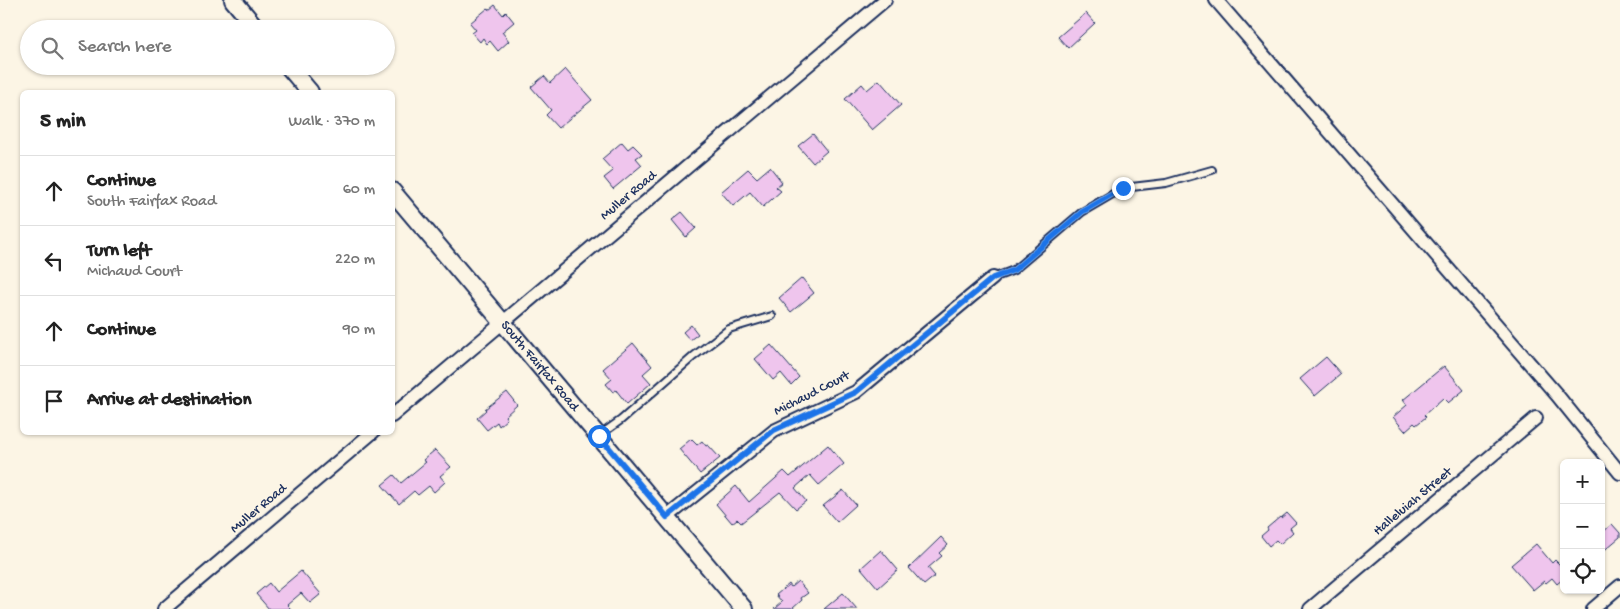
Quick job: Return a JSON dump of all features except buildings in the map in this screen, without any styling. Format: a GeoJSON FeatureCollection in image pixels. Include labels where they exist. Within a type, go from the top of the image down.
{"type":"FeatureCollection","features":[{"type":"Feature","properties":{"kind":"street"},"geometry":{"type":"LineString","coordinates":[[233,0],[250,20]]}},
{"type":"Feature","properties":{"kind":"street","name":"Muller Road"},"geometry":{"type":"LineString","coordinates":[[395,413],[885,0]]}},
{"type":"Feature","properties":{"kind":"street"},"geometry":{"type":"LineString","coordinates":[[1216,0],[1557,395],[1620,473]]}},
{"type":"Feature","properties":{"kind":"street"},"geometry":{"type":"LineString","coordinates":[[296,75],[308,90]]}},
{"type":"Feature","properties":{"kind":"street","name":"South Fairfax Road"},"geometry":{"type":"LineString","coordinates":[[395,195],[744,609]]}},
{"type":"Feature","properties":{"kind":"street","name":"Michaud Court"},"geometry":{"type":"LineString","coordinates":[[667,517],[774,430],[856,392],[993,278]]}},
{"type":"Feature","properties":{"kind":"street","name":"Halleluiah Street"},"geometry":{"type":"LineString","coordinates":[[1310,609],[1536,418]]}},
{"type":"Feature","properties":{"kind":"street","name":"Muller Road"},"geometry":{"type":"LineString","coordinates":[[164,609],[369,435]]}},
{"type":"Feature","properties":{"kind":"street"},"geometry":{"type":"LineString","coordinates":[[1593,609],[1620,586]]}},
{"type":"Feature","properties":{"kind":"lane"},"geometry":{"type":"LineString","coordinates":[[993,278],[1014,270],[1082,212],[1123,188],[1166,183],[1212,170]]}},
{"type":"Feature","properties":{"kind":"lane"},"geometry":{"type":"LineString","coordinates":[[599,436],[621,420],[694,356],[729,329],[772,316]]}},
{"type":"Feature","properties":{"kind":"route"},"geometry":{"type":"LineString","coordinates":[[599,436],[667,517],[774,430],[856,392],[993,278],[1014,270],[1082,212],[1123,188]]}}]}
